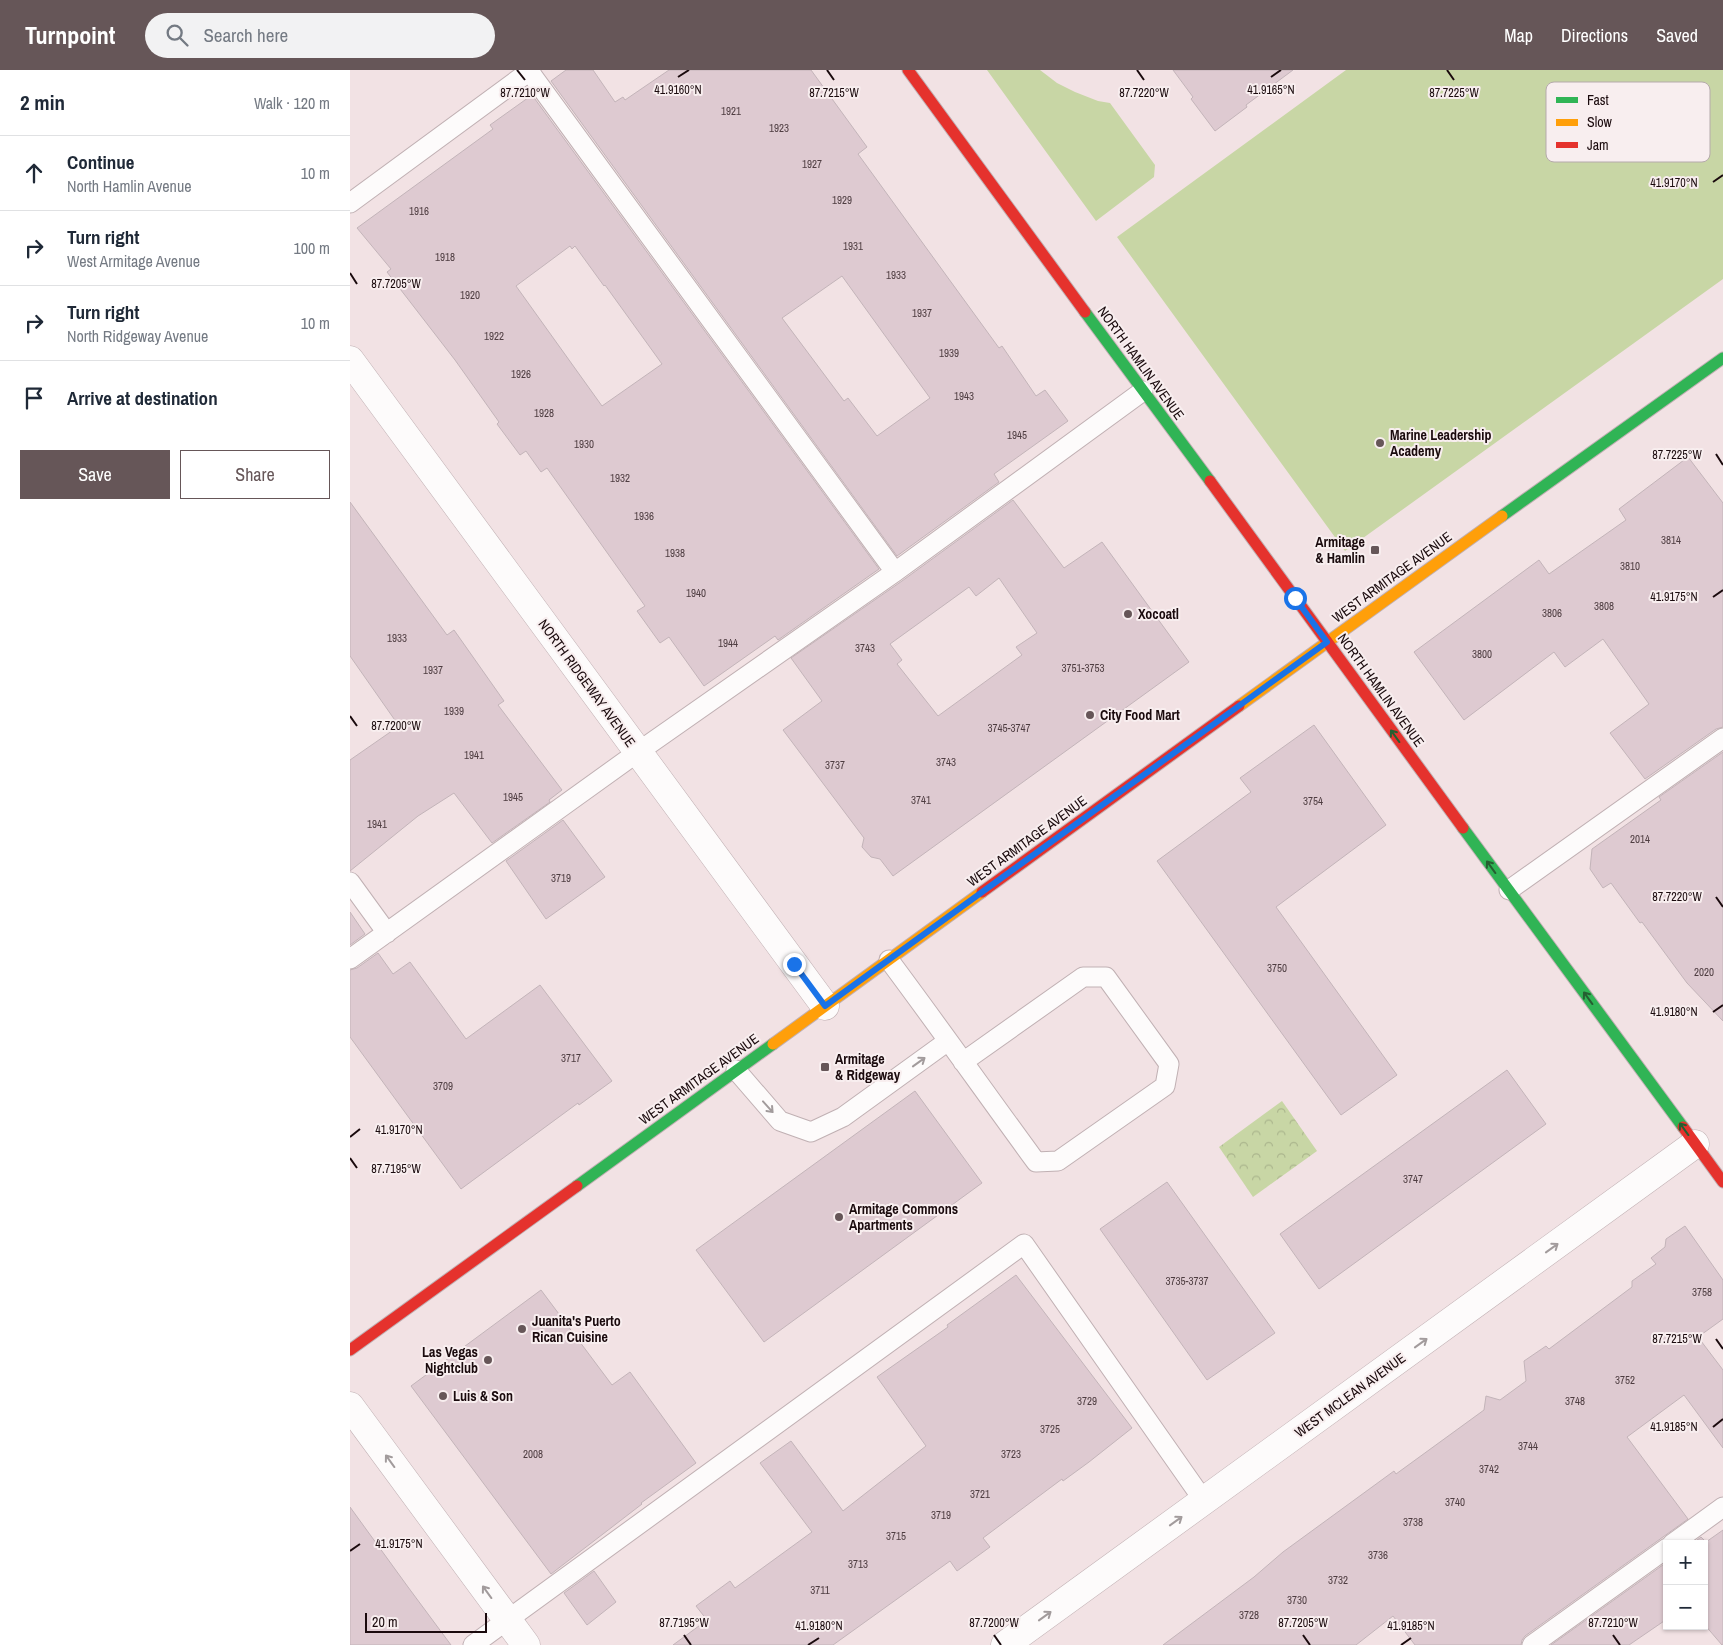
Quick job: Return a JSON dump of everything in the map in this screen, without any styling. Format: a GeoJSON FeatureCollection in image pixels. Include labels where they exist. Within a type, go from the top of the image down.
{"type":"FeatureCollection","features":[{"type":"Feature","properties":{"kind":"main road","name":"NORTH HAMLIN AVENUE"},"geometry":{"type":"LineString","coordinates":[[908,70],[1723,1182]]}},
{"type":"Feature","properties":{"kind":"main road","name":"WEST ARMITAGE AVENUE"},"geometry":{"type":"LineString","coordinates":[[350,1350],[1327,642],[1723,358]]}},
{"type":"Feature","properties":{"kind":"street","name":"NORTH RIDGEWAY AVENUE"},"geometry":{"type":"LineString","coordinates":[[350,360],[825,1006]]}},
{"type":"Feature","properties":{"kind":"street","name":"WEST MCLEAN AVENUE"},"geometry":{"type":"LineString","coordinates":[[1005,1645],[1695,1144]]}},
{"type":"Feature","properties":{"kind":"street"},"geometry":{"type":"LineString","coordinates":[[350,1406],[526,1645]]}},
{"type":"Feature","properties":{"kind":"lane"},"geometry":{"type":"LineString","coordinates":[[350,203],[530,71],[895,572]]}},
{"type":"Feature","properties":{"kind":"lane"},"geometry":{"type":"LineString","coordinates":[[350,959],[638,752],[895,572],[1143,391]]}},
{"type":"Feature","properties":{"kind":"lane"},"geometry":{"type":"LineString","coordinates":[[1509,890],[1723,738]]}},
{"type":"Feature","properties":{"kind":"lane"},"geometry":{"type":"LineString","coordinates":[[350,882],[387,933]]}},
{"type":"Feature","properties":{"kind":"lane"},"geometry":{"type":"LineString","coordinates":[[889,960],[963,1062],[1036,1162],[1058,1161],[1165,1086],[1169,1064],[1106,977],[1083,977],[963,1062]]}},
{"type":"Feature","properties":{"kind":"lane"},"geometry":{"type":"LineString","coordinates":[[736,1070],[780,1121],[811,1132],[844,1117],[948,1041]]}},
{"type":"Feature","properties":{"kind":"lane"},"geometry":{"type":"LineString","coordinates":[[473,1645],[1024,1244],[1204,1501]]}},
{"type":"Feature","properties":{"kind":"lane"},"geometry":{"type":"LineString","coordinates":[[1678,1540],[1723,1507]]}},
{"type":"Feature","properties":{"kind":"lane"},"geometry":{"type":"LineString","coordinates":[[1532,1645],[1663,1551]]}},
{"type":"Feature","properties":{"kind":"green space"},"geometry":{"type":"Polygon","coordinates":[[[987,70],[1040,70],[1057,83],[1075,92],[1098,101],[1110,103],[1155,165],[1154,177],[1096,221],[987,70]]]}},
{"type":"Feature","properties":{"kind":"green space","name":"Marine Leadership Academy"},"geometry":{"type":"Polygon","coordinates":[[[1346,70],[1723,70],[1723,279],[1345,551],[1117,237],[1346,70]]]}},
{"type":"Feature","properties":{"kind":"green space"},"geometry":{"type":"Polygon","coordinates":[[[1282,1101],[1317,1151],[1253,1197],[1219,1147],[1282,1101]]]}},
{"type":"Feature","properties":{"kind":"building"},"geometry":{"type":"Polygon","coordinates":[[[566,70],[593,70],[615,102],[623,97],[625,100],[669,70],[811,70],[867,147],[858,154],[999,348],[1002,346],[1036,396],[1045,390],[1068,421],[994,474],[999,482],[897,556],[551,81],[566,70]],[[842,276],[782,318],[844,401],[848,398],[877,436],[930,398],[842,276]]]}},
{"type":"Feature","properties":{"kind":"building"},"geometry":{"type":"Polygon","coordinates":[[[1173,70],[1293,70],[1215,131],[1191,99],[1193,97],[1173,70]]]}},
{"type":"Feature","properties":{"kind":"building"},"geometry":{"type":"Polygon","coordinates":[[[532,95],[879,569],[778,640],[775,636],[704,686],[669,637],[660,643],[637,611],[645,606],[547,468],[541,472],[526,451],[520,455],[455,360],[387,272],[391,269],[357,228],[493,129],[490,125],[532,95]],[[570,246],[516,286],[602,406],[662,364],[575,246],[572,249],[570,246]]]}},
{"type":"Feature","properties":{"kind":"building"},"geometry":{"type":"Polygon","coordinates":[[[1688,457],[1723,503],[1723,727],[1716,729],[1645,779],[1610,733],[1649,704],[1603,639],[1565,667],[1554,652],[1464,720],[1414,652],[1539,560],[1549,574],[1626,520],[1619,509],[1688,457]]]}},
{"type":"Feature","properties":{"kind":"building"},"geometry":{"type":"Polygon","coordinates":[[[1013,500],[1064,568],[1102,542],[1189,662],[893,876],[880,859],[871,857],[862,847],[864,838],[783,730],[822,701],[791,658],[902,581],[1013,500]],[[999,578],[976,596],[969,587],[890,644],[902,660],[897,664],[938,716],[1022,655],[1016,647],[1037,633],[999,578]]]}},
{"type":"Feature","properties":{"kind":"building"},"geometry":{"type":"Polygon","coordinates":[[[350,502],[447,635],[454,630],[504,701],[498,705],[562,790],[549,800],[550,802],[492,843],[454,793],[418,816],[350,871],[350,760],[399,726],[350,656],[350,502]]]}},
{"type":"Feature","properties":{"kind":"building"},"geometry":{"type":"Polygon","coordinates":[[[1314,725],[1386,825],[1276,907],[1397,1075],[1341,1115],[1157,861],[1251,792],[1240,778],[1314,725]]]}},
{"type":"Feature","properties":{"kind":"building"},"geometry":{"type":"Polygon","coordinates":[[[1723,752],[1723,1021],[1687,983],[1611,883],[1603,888],[1590,869],[1592,849],[1661,800],[1659,797],[1723,752]]]}},
{"type":"Feature","properties":{"kind":"building"},"geometry":{"type":"Polygon","coordinates":[[[563,820],[605,877],[546,919],[506,861],[563,820]]]}},
{"type":"Feature","properties":{"kind":"building"},"geometry":{"type":"Polygon","coordinates":[[[350,912],[365,934],[350,945],[350,912]]]}},
{"type":"Feature","properties":{"kind":"building"},"geometry":{"type":"Polygon","coordinates":[[[378,953],[393,974],[410,962],[466,1039],[540,985],[612,1081],[579,1105],[578,1103],[461,1189],[350,1037],[350,970],[357,968],[378,953]]]}},
{"type":"Feature","properties":{"kind":"building"},"geometry":{"type":"Polygon","coordinates":[[[1507,1070],[1546,1124],[1319,1289],[1280,1234],[1507,1070]]]}},
{"type":"Feature","properties":{"kind":"building","name":"Armitage Commons Apartments"},"geometry":{"type":"Polygon","coordinates":[[[915,1091],[982,1183],[764,1342],[696,1250],[915,1091]]]}},
{"type":"Feature","properties":{"kind":"building"},"geometry":{"type":"Polygon","coordinates":[[[1167,1182],[1275,1333],[1207,1380],[1100,1229],[1167,1182]]]}},
{"type":"Feature","properties":{"kind":"building"},"geometry":{"type":"Polygon","coordinates":[[[1685,1226],[1723,1280],[1723,1319],[1698,1337],[1723,1370],[1723,1448],[1684,1395],[1627,1437],[1688,1519],[1525,1636],[1521,1645],[1415,1645],[1393,1616],[1356,1645],[1163,1645],[1254,1577],[1283,1552],[1394,1471],[1396,1474],[1484,1410],[1486,1396],[1500,1400],[1526,1381],[1524,1361],[1546,1346],[1549,1349],[1632,1287],[1632,1281],[1656,1264],[1651,1258],[1665,1247],[1666,1239],[1685,1226]]]}},
{"type":"Feature","properties":{"kind":"building"},"geometry":{"type":"Polygon","coordinates":[[[1016,1275],[1132,1428],[1089,1462],[1063,1481],[1062,1479],[983,1538],[990,1547],[957,1571],[950,1561],[833,1645],[673,1645],[707,1620],[696,1606],[730,1581],[735,1588],[812,1532],[760,1463],[791,1441],[843,1511],[926,1446],[877,1377],[948,1327],[947,1325],[1016,1275]]]}},
{"type":"Feature","properties":{"kind":"building"},"geometry":{"type":"Polygon","coordinates":[[[541,1290],[612,1385],[630,1372],[696,1463],[641,1503],[551,1574],[411,1386],[541,1290]]]}},
{"type":"Feature","properties":{"kind":"building"},"geometry":{"type":"Polygon","coordinates":[[[350,1507],[408,1587],[451,1645],[350,1645],[350,1507]]]}},
{"type":"Feature","properties":{"kind":"building"},"geometry":{"type":"Polygon","coordinates":[[[1723,1530],[1723,1645],[1708,1629],[1708,1541],[1723,1530]]]}},
{"type":"Feature","properties":{"kind":"building"},"geometry":{"type":"Polygon","coordinates":[[[1663,1565],[1663,1622],[1629,1645],[1551,1645],[1663,1565]]]}},
{"type":"Feature","properties":{"kind":"building"},"geometry":{"type":"Polygon","coordinates":[[[594,1571],[616,1602],[587,1625],[564,1593],[594,1571]]]}},
{"type":"Feature","properties":{"kind":"traffic: fast"},"geometry":{"type":"LineString","coordinates":[[1085,312],[1210,481]]}},
{"type":"Feature","properties":{"kind":"traffic: fast"},"geometry":{"type":"LineString","coordinates":[[1502,516],[1723,358]]}},
{"type":"Feature","properties":{"kind":"traffic: fast"},"geometry":{"type":"LineString","coordinates":[[1463,828],[1683,1127]]}},
{"type":"Feature","properties":{"kind":"traffic: fast"},"geometry":{"type":"LineString","coordinates":[[577,1186],[773,1044]]}},
{"type":"Feature","properties":{"kind":"traffic: slow"},"geometry":{"type":"LineString","coordinates":[[1239,706],[1502,516]]}},
{"type":"Feature","properties":{"kind":"traffic: slow"},"geometry":{"type":"LineString","coordinates":[[773,1044],[982,892]]}},
{"type":"Feature","properties":{"kind":"traffic: jam"},"geometry":{"type":"LineString","coordinates":[[908,70],[1085,312]]}},
{"type":"Feature","properties":{"kind":"traffic: jam"},"geometry":{"type":"LineString","coordinates":[[1210,481],[1463,828]]}},
{"type":"Feature","properties":{"kind":"traffic: jam"},"geometry":{"type":"LineString","coordinates":[[982,892],[1239,706]]}},
{"type":"Feature","properties":{"kind":"traffic: jam"},"geometry":{"type":"LineString","coordinates":[[1683,1127],[1723,1182]]}},
{"type":"Feature","properties":{"kind":"traffic: jam"},"geometry":{"type":"LineString","coordinates":[[350,1350],[577,1186]]}},
{"type":"Feature","properties":{"kind":"place","name":"Marine Leadership Academy"},"geometry":{"type":"Point","coordinates":[1380,443]}},
{"type":"Feature","properties":{"kind":"place","name":"Armitage & Hamlin"},"geometry":{"type":"Point","coordinates":[1375,550]}},
{"type":"Feature","properties":{"kind":"place","name":"Xocoatl"},"geometry":{"type":"Point","coordinates":[1128,614]}},
{"type":"Feature","properties":{"kind":"place","name":"City Food Mart"},"geometry":{"type":"Point","coordinates":[1090,715]}},
{"type":"Feature","properties":{"kind":"place","name":"Armitage & Ridgeway"},"geometry":{"type":"Point","coordinates":[825,1067]}},
{"type":"Feature","properties":{"kind":"place","name":"Armitage Commons Apartments"},"geometry":{"type":"Point","coordinates":[839,1217]}},
{"type":"Feature","properties":{"kind":"place","name":"Juanita's Puerto Rican Cuisine"},"geometry":{"type":"Point","coordinates":[522,1329]}},
{"type":"Feature","properties":{"kind":"place","name":"Las Vegas Nightclub"},"geometry":{"type":"Point","coordinates":[488,1360]}},
{"type":"Feature","properties":{"kind":"place","name":"Luis & Son"},"geometry":{"type":"Point","coordinates":[443,1396]}},
{"type":"Feature","properties":{"kind":"route"},"geometry":{"type":"LineString","coordinates":[[794,964],[825,1006],[1327,642],[1295,598]]}}]}
